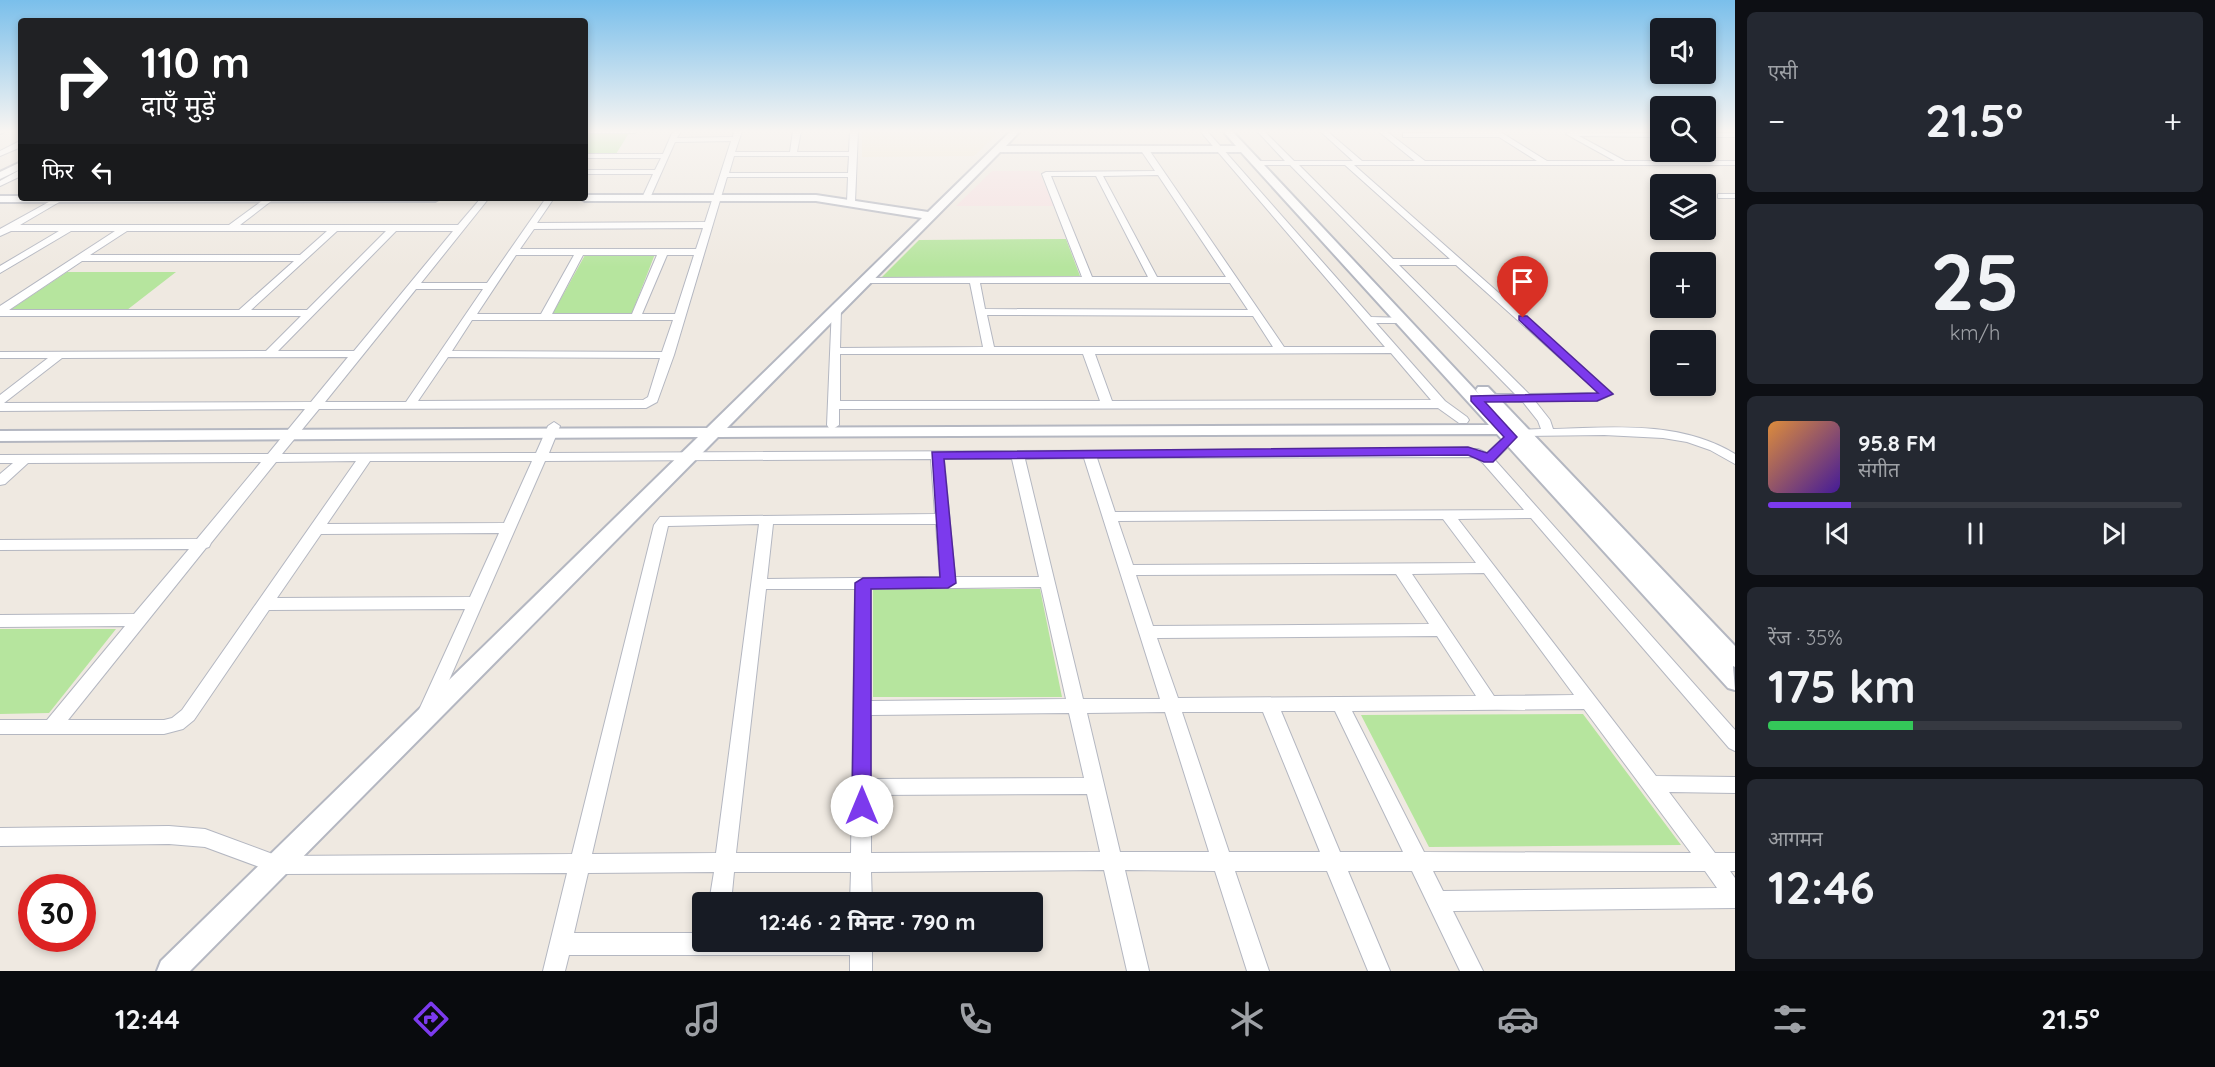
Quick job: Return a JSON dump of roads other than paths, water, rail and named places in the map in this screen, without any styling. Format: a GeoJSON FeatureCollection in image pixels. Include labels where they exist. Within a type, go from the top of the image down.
{"type":"FeatureCollection","features":[{"type":"Feature","properties":{"kind":"street"},"geometry":{"type":"LineString","coordinates":[[0,184],[15,176]]}},
{"type":"Feature","properties":{"kind":"street"},"geometry":{"type":"LineString","coordinates":[[646,198],[656,176]]}},
{"type":"Feature","properties":{"kind":"street"},"geometry":{"type":"LineString","coordinates":[[0,407],[635,406],[646,404],[653,399],[668,355],[724,176]]}},
{"type":"Feature","properties":{"kind":"street"},"geometry":{"type":"LineString","coordinates":[[851,202],[854,176]]}},
{"type":"Feature","properties":{"kind":"street"},"geometry":{"type":"LineString","coordinates":[[171,971],[971,176]]}},
{"type":"Feature","properties":{"kind":"street"},"geometry":{"type":"LineString","coordinates":[[1045,176],[1088,280]]}},
{"type":"Feature","properties":{"kind":"street"},"geometry":{"type":"LineString","coordinates":[[1100,176],[1154,280]]}},
{"type":"Feature","properties":{"kind":"street"},"geometry":{"type":"LineString","coordinates":[[1162,176],[1281,350]]}},
{"type":"Feature","properties":{"kind":"street"},"geometry":{"type":"LineString","coordinates":[[1242,176],[1440,404],[1463,420]]}},
{"type":"Feature","properties":{"kind":"street"},"geometry":{"type":"LineString","coordinates":[[1273,176],[1475,398],[1511,428],[1584,500],[1735,659]]}},
{"type":"Feature","properties":{"kind":"street"},"geometry":{"type":"LineString","coordinates":[[1274,176],[1491,398],[1511,428],[1735,682]]}},
{"type":"Feature","properties":{"kind":"street"},"geometry":{"type":"LineString","coordinates":[[1305,176],[1527,399],[1544,420],[1548,433]]}},
{"type":"Feature","properties":{"kind":"street"},"geometry":{"type":"LineString","coordinates":[[1362,176],[1607,394],[1597,398],[1475,398]]}},
{"type":"Feature","properties":{"kind":"street"},"geometry":{"type":"LineString","coordinates":[[1721,196],[1735,196]]}},
{"type":"Feature","properties":{"kind":"street"},"geometry":{"type":"LineString","coordinates":[[588,198],[816,198],[930,216]]}},
{"type":"Feature","properties":{"kind":"street"},"geometry":{"type":"LineString","coordinates":[[0,199],[18,199]]}},
{"type":"Feature","properties":{"kind":"street"},"geometry":{"type":"LineString","coordinates":[[0,233],[57,201]]}},
{"type":"Feature","properties":{"kind":"street"},"geometry":{"type":"LineString","coordinates":[[231,228],[267,201]]}},
{"type":"Feature","properties":{"kind":"street"},"geometry":{"type":"LineString","coordinates":[[52,726],[275,457],[482,201]]}},
{"type":"Feature","properties":{"kind":"street"},"geometry":{"type":"LineString","coordinates":[[409,406],[548,201]]}},
{"type":"Feature","properties":{"kind":"street"},"geometry":{"type":"LineString","coordinates":[[531,226],[708,225]]}},
{"type":"Feature","properties":{"kind":"street"},"geometry":{"type":"LineString","coordinates":[[9,228],[460,228]]}},
{"type":"Feature","properties":{"kind":"street"},"geometry":{"type":"LineString","coordinates":[[0,270],[70,228]]}},
{"type":"Feature","properties":{"kind":"street"},"geometry":{"type":"LineString","coordinates":[[0,312],[125,228]]}},
{"type":"Feature","properties":{"kind":"street"},"geometry":{"type":"LineString","coordinates":[[242,313],[335,228]]}},
{"type":"Feature","properties":{"kind":"street"},"geometry":{"type":"LineString","coordinates":[[270,353],[394,228]]}},
{"type":"Feature","properties":{"kind":"street"},"geometry":{"type":"LineString","coordinates":[[513,252],[700,252]]}},
{"type":"Feature","properties":{"kind":"street"},"geometry":{"type":"LineString","coordinates":[[545,317],[580,252]]}},
{"type":"Feature","properties":{"kind":"street"},"geometry":{"type":"LineString","coordinates":[[636,317],[663,252]]}},
{"type":"Feature","properties":{"kind":"street"},"geometry":{"type":"LineString","coordinates":[[80,258],[302,258]]}},
{"type":"Feature","properties":{"kind":"street"},"geometry":{"type":"LineString","coordinates":[[1390,262],[1460,262]]}},
{"type":"Feature","properties":{"kind":"street"},"geometry":{"type":"LineString","coordinates":[[865,280],[1232,280]]}},
{"type":"Feature","properties":{"kind":"street"},"geometry":{"type":"LineString","coordinates":[[975,280],[989,351]]}},
{"type":"Feature","properties":{"kind":"street"},"geometry":{"type":"LineString","coordinates":[[414,286],[490,286]]}},
{"type":"Feature","properties":{"kind":"street"},"geometry":{"type":"LineString","coordinates":[[833,424],[837,351],[836,308]]}},
{"type":"Feature","properties":{"kind":"street"},"geometry":{"type":"LineString","coordinates":[[0,312],[309,313]]}},
{"type":"Feature","properties":{"kind":"street"},"geometry":{"type":"LineString","coordinates":[[981,312],[1255,313]]}},
{"type":"Feature","properties":{"kind":"street"},"geometry":{"type":"LineString","coordinates":[[469,317],[680,317]]}},
{"type":"Feature","properties":{"kind":"street"},"geometry":{"type":"LineString","coordinates":[[1368,320],[1403,320]]}},
{"type":"Feature","properties":{"kind":"street"},"geometry":{"type":"LineString","coordinates":[[837,351],[1394,350]]}},
{"type":"Feature","properties":{"kind":"street"},"geometry":{"type":"LineString","coordinates":[[1088,351],[1107,404]]}},
{"type":"Feature","properties":{"kind":"street"},"geometry":{"type":"LineString","coordinates":[[0,355],[358,354]]}},
{"type":"Feature","properties":{"kind":"street"},"geometry":{"type":"LineString","coordinates":[[444,354],[668,355]]}},
{"type":"Feature","properties":{"kind":"street"},"geometry":{"type":"LineString","coordinates":[[0,400],[59,355]]}},
{"type":"Feature","properties":{"kind":"street"},"geometry":{"type":"LineString","coordinates":[[835,405],[1440,404]]}},
{"type":"Feature","properties":{"kind":"street"},"geometry":{"type":"LineString","coordinates":[[810,429],[833,424],[1463,420],[1548,433],[1632,433],[1669,436],[1712,446],[1735,460]]}},
{"type":"Feature","properties":{"kind":"street"},"geometry":{"type":"LineString","coordinates":[[0,428],[296,431]]}},
{"type":"Feature","properties":{"kind":"street"},"geometry":{"type":"LineString","coordinates":[[0,436],[296,431],[1511,428]]}},
{"type":"Feature","properties":{"kind":"street"},"geometry":{"type":"LineString","coordinates":[[1488,460],[1511,428]]}},
{"type":"Feature","properties":{"kind":"street"},"geometry":{"type":"LineString","coordinates":[[422,722],[552,430]]}},
{"type":"Feature","properties":{"kind":"street"},"geometry":{"type":"LineString","coordinates":[[0,459],[1468,451],[1478,453],[1488,460],[1735,743]]}},
{"type":"Feature","properties":{"kind":"street"},"geometry":{"type":"LineString","coordinates":[[1089,454],[1258,971]]}},
{"type":"Feature","properties":{"kind":"street"},"geometry":{"type":"LineString","coordinates":[[937,455],[948,583]]}},
{"type":"Feature","properties":{"kind":"street"},"geometry":{"type":"LineString","coordinates":[[1018,455],[1138,971]]}},
{"type":"Feature","properties":{"kind":"street"},"geometry":{"type":"LineString","coordinates":[[0,727],[164,727],[177,724],[188,715],[366,457]]}},
{"type":"Feature","properties":{"kind":"street"},"geometry":{"type":"LineString","coordinates":[[0,481],[26,459]]}},
{"type":"Feature","properties":{"kind":"street"},"geometry":{"type":"LineString","coordinates":[[1447,514],[1735,897]]}},
{"type":"Feature","properties":{"kind":"street"},"geometry":{"type":"LineString","coordinates":[[1110,517],[1534,514]]}},
{"type":"Feature","properties":{"kind":"street"},"geometry":{"type":"LineString","coordinates":[[554,971],[661,525],[665,520],[674,518],[943,519]]}},
{"type":"Feature","properties":{"kind":"street"},"geometry":{"type":"LineString","coordinates":[[721,892],[767,519]]}},
{"type":"Feature","properties":{"kind":"street"},"geometry":{"type":"LineString","coordinates":[[316,529],[508,528]]}},
{"type":"Feature","properties":{"kind":"street"},"geometry":{"type":"LineString","coordinates":[[0,545],[204,543]]}},
{"type":"Feature","properties":{"kind":"street"},"geometry":{"type":"LineString","coordinates":[[1400,568],[1489,702]]}},
{"type":"Feature","properties":{"kind":"street"},"geometry":{"type":"LineString","coordinates":[[1127,570],[1487,568]]}},
{"type":"Feature","properties":{"kind":"street"},"geometry":{"type":"LineString","coordinates":[[759,584],[1048,582]]}},
{"type":"Feature","properties":{"kind":"street"},"geometry":{"type":"LineString","coordinates":[[861,892],[863,583]]}},
{"type":"Feature","properties":{"kind":"street"},"geometry":{"type":"LineString","coordinates":[[263,604],[474,603]]}},
{"type":"Feature","properties":{"kind":"street"},"geometry":{"type":"LineString","coordinates":[[0,621],[140,620]]}},
{"type":"Feature","properties":{"kind":"street"},"geometry":{"type":"LineString","coordinates":[[1147,632],[1441,630]]}},
{"type":"Feature","properties":{"kind":"street"},"geometry":{"type":"LineString","coordinates":[[862,708],[1588,702]]}},
{"type":"Feature","properties":{"kind":"street"},"geometry":{"type":"LineString","coordinates":[[1269,704],[1379,971]]}},
{"type":"Feature","properties":{"kind":"street"},"geometry":{"type":"LineString","coordinates":[[1340,704],[1472,971]]}},
{"type":"Feature","properties":{"kind":"street"},"geometry":{"type":"LineString","coordinates":[[1650,784],[1735,785]]}},
{"type":"Feature","properties":{"kind":"street"},"geometry":{"type":"LineString","coordinates":[[862,787],[1095,786]]}},
{"type":"Feature","properties":{"kind":"street"},"geometry":{"type":"LineString","coordinates":[[0,837],[169,835],[205,838],[278,865],[1112,861],[1735,862]]}},
{"type":"Feature","properties":{"kind":"street"},"geometry":{"type":"LineString","coordinates":[[1437,901],[1735,897]]}},
{"type":"Feature","properties":{"kind":"street"},"geometry":{"type":"LineString","coordinates":[[560,944],[692,943]]}},
{"type":"Feature","properties":{"kind":"street"},"geometry":{"type":"LineString","coordinates":[[861,952],[861,971]]}}]}
